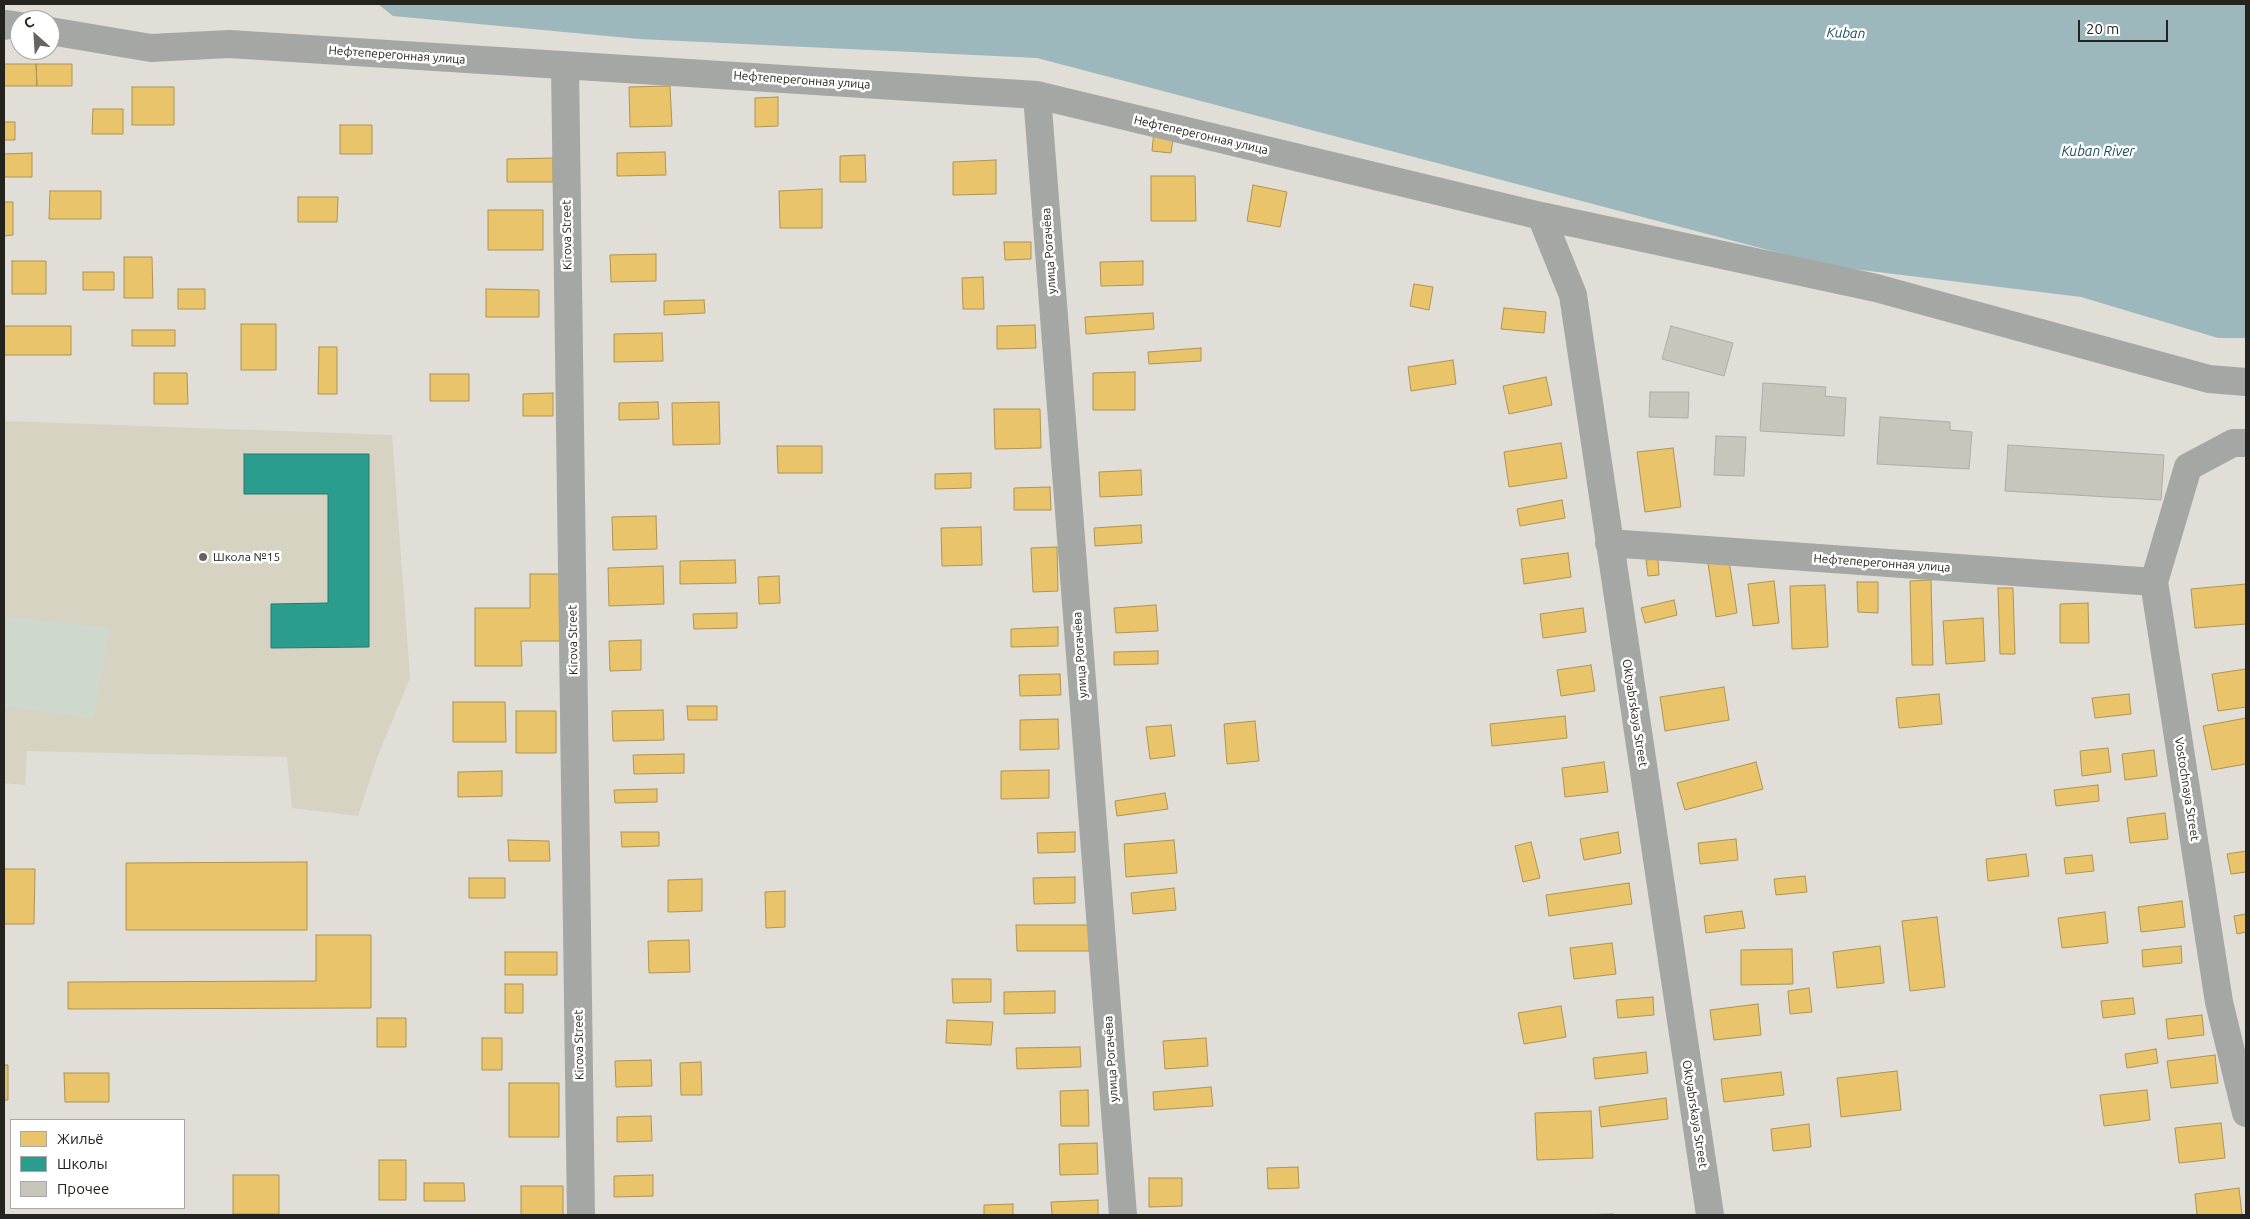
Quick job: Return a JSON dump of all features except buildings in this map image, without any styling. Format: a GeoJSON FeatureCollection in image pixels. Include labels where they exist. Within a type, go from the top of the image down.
{"type":"FeatureCollection","features":[{"type":"Feature","properties":{"kind":"street","name":"Нефтеперегонная улица"},"geometry":{"type":"LineString","coordinates":[[60,33],[151,48],[228,44],[1036,95],[1541,216],[1876,288],[2209,379],[2246,382]]}},
{"type":"Feature","properties":{"kind":"street","name":"Kirova Street"},"geometry":{"type":"LineString","coordinates":[[565,66],[581,1215]]}},
{"type":"Feature","properties":{"kind":"street","name":"улица Рогачёва"},"geometry":{"type":"LineString","coordinates":[[1036,95],[1123,1215]]}},
{"type":"Feature","properties":{"kind":"street","name":"Oktyabrskaya Street"},"geometry":{"type":"LineString","coordinates":[[1541,216],[1573,295],[1710,1215]]}},
{"type":"Feature","properties":{"kind":"street","name":"Vostochnaya Street"},"geometry":{"type":"LineString","coordinates":[[2246,443],[2233,443],[2188,467],[2154,582],[2220,1002],[2246,1113]]}},
{"type":"Feature","properties":{"kind":"street","name":"Нефтеперегонная улица"},"geometry":{"type":"LineString","coordinates":[[1609,543],[2154,582]]}},
{"type":"Feature","properties":{"kind":"shaded area","name":"Школа №15"},"geometry":{"type":"Polygon","coordinates":[[[4,421],[392,435],[410,678],[377,758],[358,816],[292,808],[287,757],[27,751],[25,785],[4,783],[4,421]]]}},
{"type":"Feature","properties":{"kind":"shaded area"},"geometry":{"type":"Polygon","coordinates":[[[4,616],[110,628],[93,719],[4,706],[4,616]]]}},
{"type":"Feature","properties":{"kind":"water","name":"Kuban River"},"geometry":{"type":"Polygon","coordinates":[[[378,4],[2246,4],[2246,338],[2218,338],[2081,297],[1829,266],[1037,58],[639,39],[393,16],[378,4]]]}},
{"type":"Feature","properties":{"kind":"place","name":"Школа №15"},"geometry":{"type":"Point","coordinates":[203,557]}},
{"type":"Feature","properties":{"kind":"water label","name":"Kuban"},"geometry":{"type":"Point","coordinates":[1846,33]}}]}
